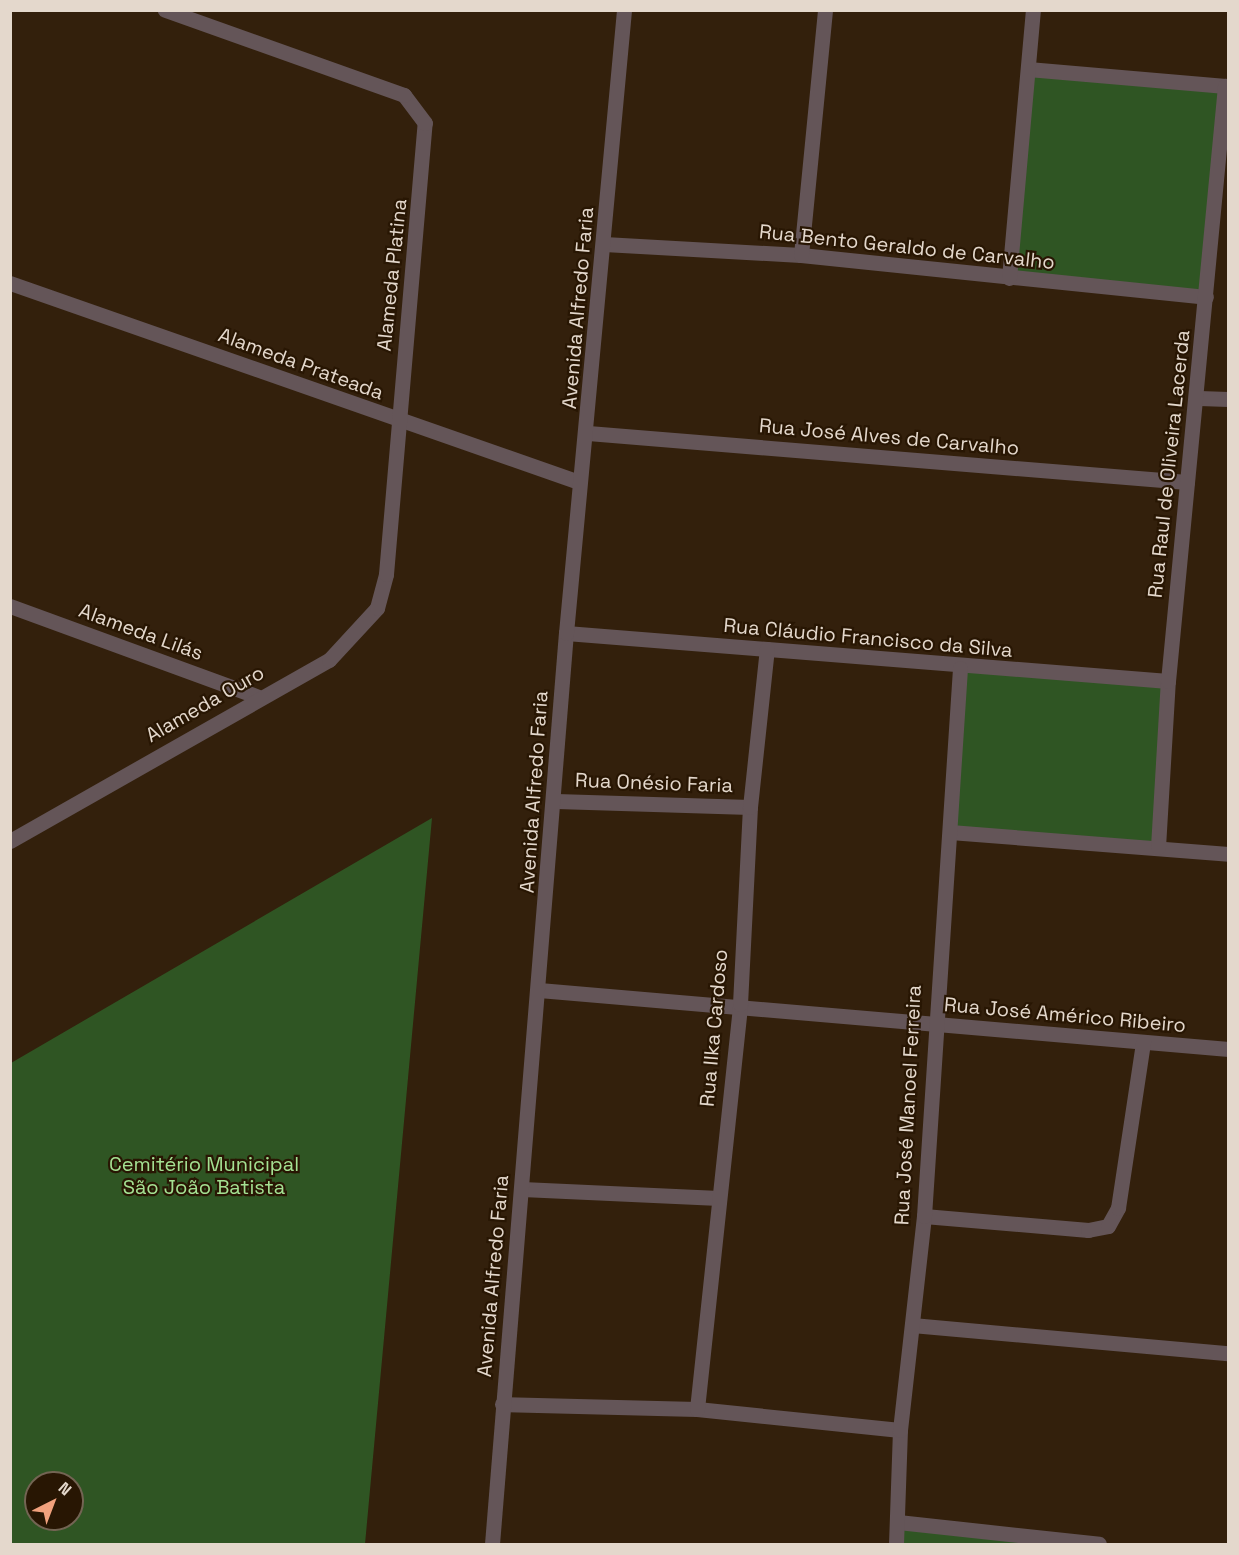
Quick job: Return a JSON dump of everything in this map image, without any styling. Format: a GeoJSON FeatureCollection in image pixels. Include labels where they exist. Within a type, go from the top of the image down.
{"type":"FeatureCollection","features":[{"type":"Feature","properties":{"kind":"street","name":"Alameda Platina"},"geometry":{"type":"LineString","coordinates":[[165,10],[404,95],[425,123],[427,137],[398,421],[386,574]]}},
{"type":"Feature","properties":{"kind":"street","name":"Avenida Alfredo Faria"},"geometry":{"type":"LineString","coordinates":[[492,1545],[502,1404],[556,801],[566,633],[579,482],[588,433],[624,10]]}},
{"type":"Feature","properties":{"kind":"street","name":"Avenida Alfredo Faria"},"geometry":{"type":"LineString","coordinates":[[622,44],[636,10]]}},
{"type":"Feature","properties":{"kind":"street"},"geometry":{"type":"LineString","coordinates":[[801,255],[825,10]]}},
{"type":"Feature","properties":{"kind":"street"},"geometry":{"type":"LineString","coordinates":[[1009,278],[1033,10]]}},
{"type":"Feature","properties":{"kind":"street"},"geometry":{"type":"LineString","coordinates":[[1028,69],[1227,86]]}},
{"type":"Feature","properties":{"kind":"street","name":"Rua Raul de Oliveira Lacerda"},"geometry":{"type":"LineString","coordinates":[[1158,847],[1168,681],[1187,482],[1199,398],[1206,297],[1227,86]]}},
{"type":"Feature","properties":{"kind":"street","name":"Rua Bento Geraldo de Carvalho"},"geometry":{"type":"LineString","coordinates":[[604,244],[801,255],[1206,297]]}},
{"type":"Feature","properties":{"kind":"street","name":"Alameda Prateada"},"geometry":{"type":"LineString","coordinates":[[10,283],[398,421],[579,482]]}},
{"type":"Feature","properties":{"kind":"street"},"geometry":{"type":"LineString","coordinates":[[1199,398],[1228,399]]}},
{"type":"Feature","properties":{"kind":"street","name":"Rua José Alves de Carvalho"},"geometry":{"type":"LineString","coordinates":[[588,433],[1187,482]]}},
{"type":"Feature","properties":{"kind":"street","name":"Alameda Ouro"},"geometry":{"type":"LineString","coordinates":[[10,841],[258,697],[329,660],[358,633],[377,608],[386,574]]}},
{"type":"Feature","properties":{"kind":"street","name":"Alameda Lilás"},"geometry":{"type":"LineString","coordinates":[[10,606],[258,697]]}},
{"type":"Feature","properties":{"kind":"street","name":"Rua Cláudio Francisco da Silva"},"geometry":{"type":"LineString","coordinates":[[566,633],[960,668],[1168,681]]}},
{"type":"Feature","properties":{"kind":"street","name":"Rua Ilka Cardoso"},"geometry":{"type":"LineString","coordinates":[[697,1409],[740,1005],[750,807],[767,650]]}},
{"type":"Feature","properties":{"kind":"street","name":"Rua José Manoel Ferreira"},"geometry":{"type":"LineString","coordinates":[[897,1545],[900,1430],[924,1216],[933,1025],[950,832],[960,668]]}},
{"type":"Feature","properties":{"kind":"street","name":"Rua Onésio Faria"},"geometry":{"type":"LineString","coordinates":[[556,801],[750,807]]}},
{"type":"Feature","properties":{"kind":"street"},"geometry":{"type":"LineString","coordinates":[[950,832],[1228,854]]}},
{"type":"Feature","properties":{"kind":"street","name":"Rua José Américo Ribeiro"},"geometry":{"type":"LineString","coordinates":[[540,990],[740,1005],[933,1025],[1228,1049]]}},
{"type":"Feature","properties":{"kind":"street"},"geometry":{"type":"LineString","coordinates":[[924,1216],[1088,1230],[1108,1226],[1118,1208],[1143,1042]]}},
{"type":"Feature","properties":{"kind":"street"},"geometry":{"type":"LineString","coordinates":[[522,1189],[719,1198]]}},
{"type":"Feature","properties":{"kind":"street"},"geometry":{"type":"LineString","coordinates":[[912,1325],[1228,1353]]}},
{"type":"Feature","properties":{"kind":"street"},"geometry":{"type":"LineString","coordinates":[[502,1404],[697,1409],[900,1430]]}},
{"type":"Feature","properties":{"kind":"street"},"geometry":{"type":"LineString","coordinates":[[898,1522],[1099,1545]]}},
{"type":"Feature","properties":{"kind":"green space"},"geometry":{"type":"Polygon","coordinates":[[[1028,69],[1225,86],[1206,297],[1009,278],[1028,69]]]}},
{"type":"Feature","properties":{"kind":"green space"},"geometry":{"type":"Polygon","coordinates":[[[960,668],[1168,681],[1158,847],[950,832],[960,668]]]}},
{"type":"Feature","properties":{"kind":"green space","name":"Cemitério Municipal São João Batista"},"geometry":{"type":"Polygon","coordinates":[[[432,818],[365,1544],[11,1544],[11,1063],[432,818]]]}},
{"type":"Feature","properties":{"kind":"green space"},"geometry":{"type":"Polygon","coordinates":[[[898,1522],[1099,1544],[897,1544],[898,1522]]]}}]}
